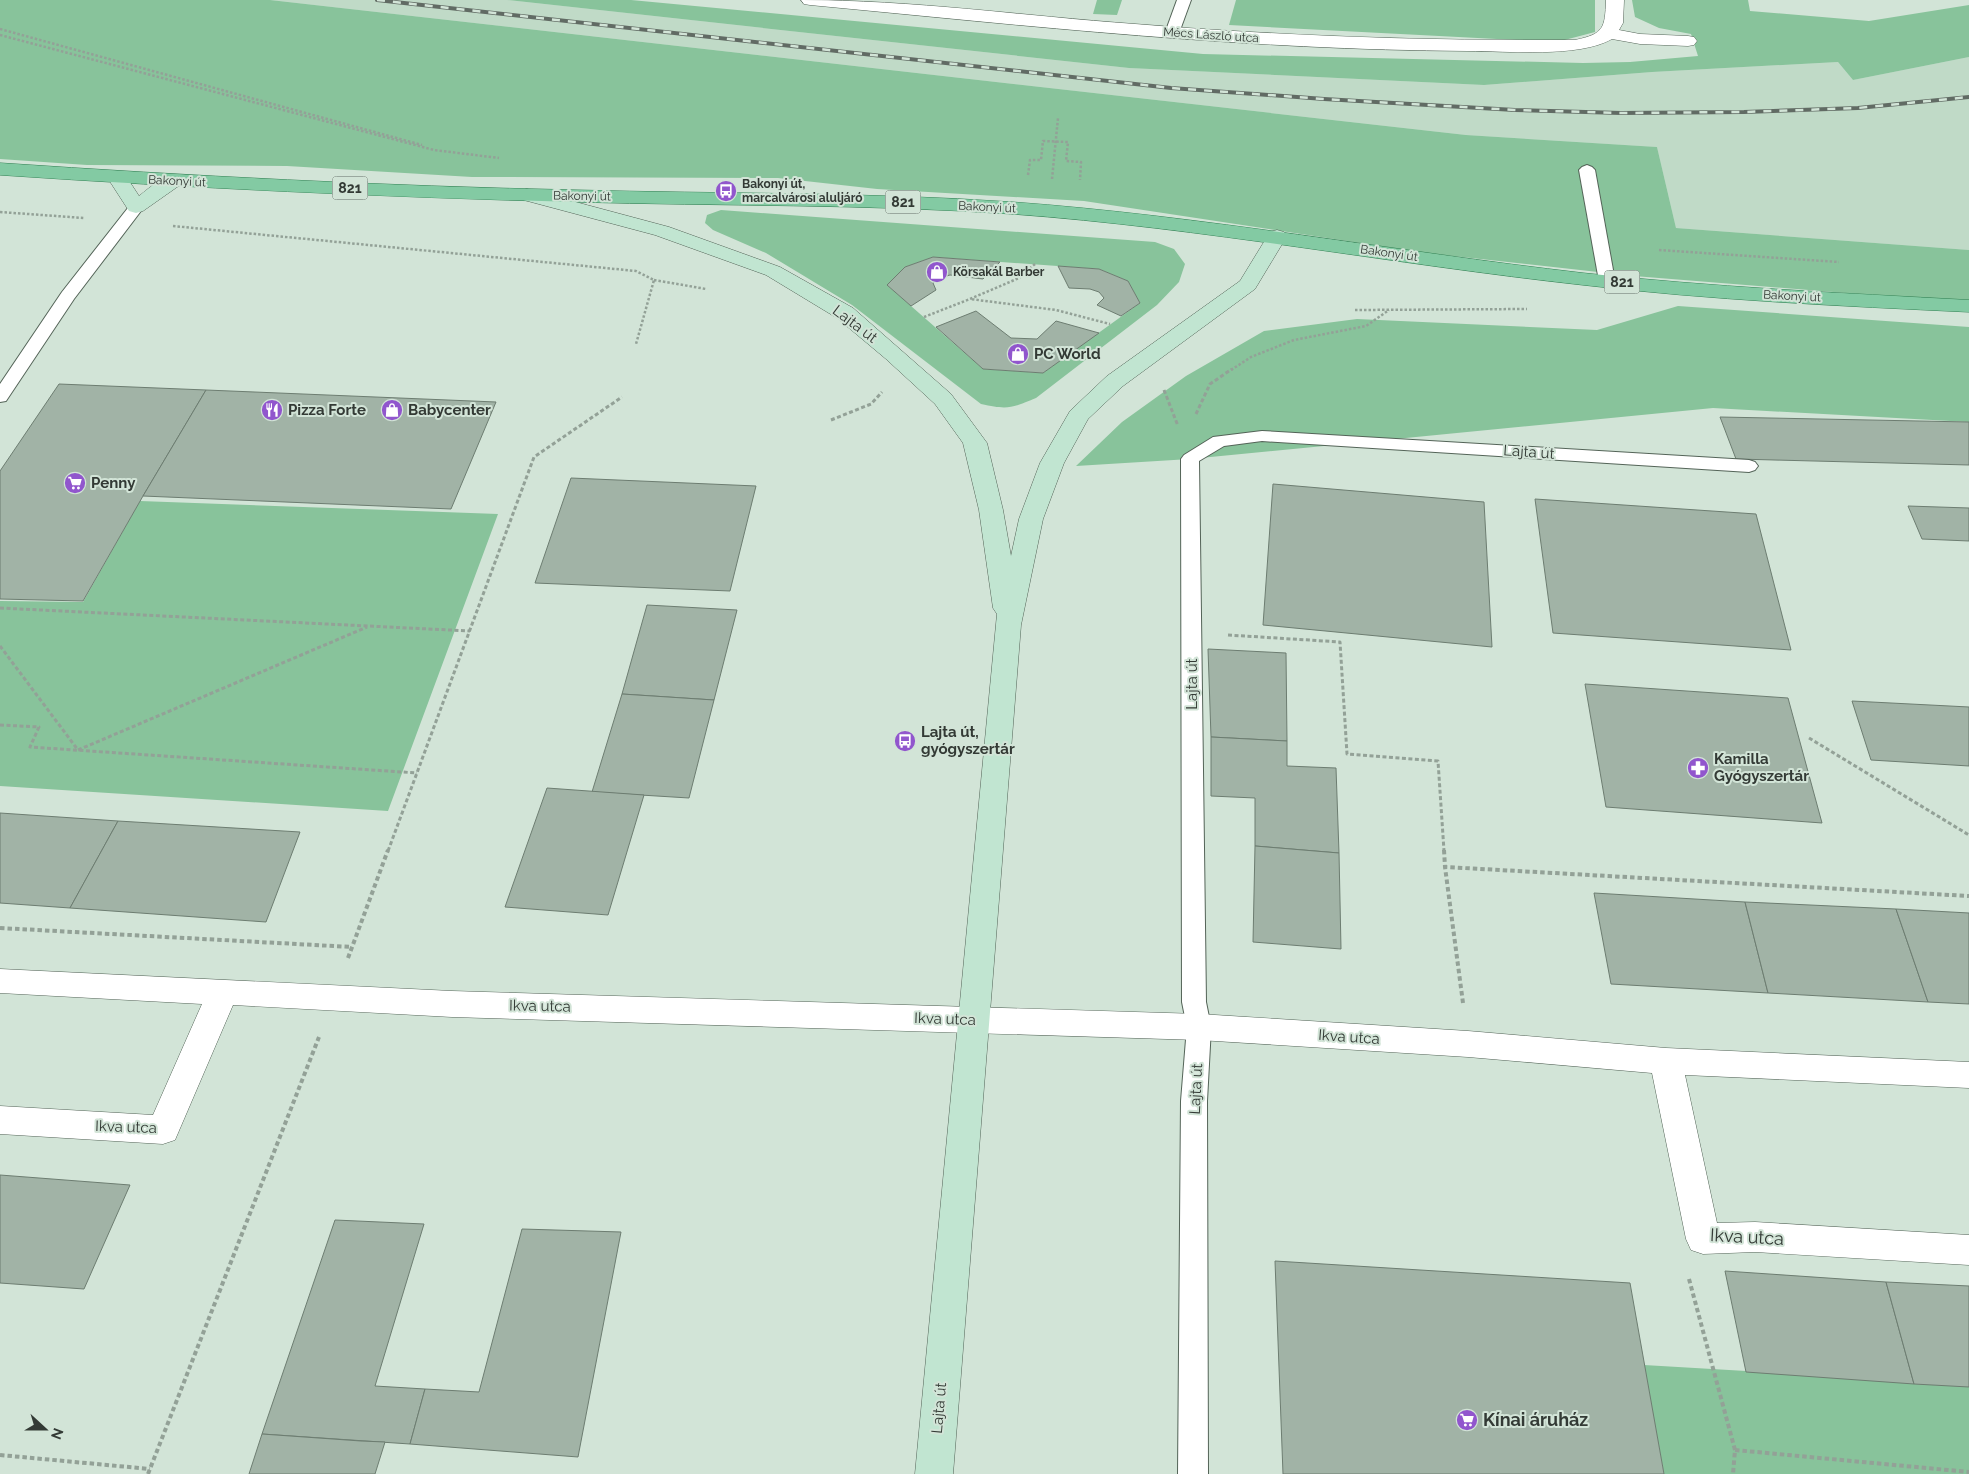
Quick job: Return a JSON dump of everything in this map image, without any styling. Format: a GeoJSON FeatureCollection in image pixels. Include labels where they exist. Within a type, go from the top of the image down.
{"type":"FeatureCollection","features":[{"type":"Feature","properties":{"kind":"main road","name":"Bakonyi út"},"geometry":{"type":"LineString","coordinates":[[0,169],[173,181],[527,195],[774,198],[975,206],[1103,216],[1277,236],[1455,262],[1607,281],[1718,291],[1969,306]]}},
{"type":"Feature","properties":{"kind":"street","name":"Mécs László utca"},"geometry":{"type":"LineString","coordinates":[[810,0],[1172,32],[1329,42],[1498,46],[1575,45],[1595,41],[1609,32]]}},
{"type":"Feature","properties":{"kind":"street"},"geometry":{"type":"LineString","coordinates":[[1615,0],[1614,23],[1609,32],[1640,39],[1688,41]]}},
{"type":"Feature","properties":{"kind":"street"},"geometry":{"type":"LineString","coordinates":[[117,177],[131,214],[173,181]]}},
{"type":"Feature","properties":{"kind":"street","name":"Lajta út"},"geometry":{"type":"LineString","coordinates":[[527,195],[662,230],[773,271],[845,313],[894,354],[943,399],[975,443],[991,510],[1008,626]]}},
{"type":"Feature","properties":{"kind":"street","name":"Lajta út"},"geometry":{"type":"LineString","coordinates":[[934,1474],[1008,626],[1031,519],[1052,463],[1078,416],[1116,382],[1248,285],[1277,236]]}},
{"type":"Feature","properties":{"kind":"street","name":"Ikva utca"},"geometry":{"type":"LineString","coordinates":[[0,980],[333,999],[1200,1027],[1468,1044],[1666,1061],[1969,1076]]}},
{"type":"Feature","properties":{"kind":"street","name":"Ikva utca"},"geometry":{"type":"LineString","coordinates":[[0,1120],[163,1130],[223,992]]}},
{"type":"Feature","properties":{"kind":"street","name":"Ikva utca"},"geometry":{"type":"LineString","coordinates":[[1666,1061],[1703,1238],[1755,1237],[1969,1250]]}},
{"type":"Feature","properties":{"kind":"lane"},"geometry":{"type":"LineString","coordinates":[[1172,32],[1184,0]]}},
{"type":"Feature","properties":{"kind":"lane"},"geometry":{"type":"LineString","coordinates":[[1587,170],[1607,281]]}},
{"type":"Feature","properties":{"kind":"lane"},"geometry":{"type":"LineString","coordinates":[[0,397],[68,296],[131,214]]}},
{"type":"Feature","properties":{"kind":"lane","name":"Lajta út"},"geometry":{"type":"LineString","coordinates":[[1193,1474],[1194,1101],[1200,1027],[1194,1002],[1190,460],[1219,441],[1262,436],[1749,466]]}},
{"type":"Feature","properties":{"kind":"path"},"geometry":{"type":"LineString","coordinates":[[0,29],[413,142],[434,150],[0,35]]}},
{"type":"Feature","properties":{"kind":"path"},"geometry":{"type":"LineString","coordinates":[[1052,183],[1058,118]]}},
{"type":"Feature","properties":{"kind":"path"},"geometry":{"type":"LineString","coordinates":[[1041,160],[1043,141],[1068,142],[1066,161],[1081,162],[1080,181]]}},
{"type":"Feature","properties":{"kind":"path"},"geometry":{"type":"LineString","coordinates":[[0,212],[131,214],[636,271],[654,280],[706,289]]}},
{"type":"Feature","properties":{"kind":"path"},"geometry":{"type":"LineString","coordinates":[[924,317],[1019,278],[1035,264]]}},
{"type":"Feature","properties":{"kind":"path"},"geometry":{"type":"LineString","coordinates":[[636,344],[654,280]]}},
{"type":"Feature","properties":{"kind":"path"},"geometry":{"type":"LineString","coordinates":[[970,299],[1056,310],[1110,324]]}},
{"type":"Feature","properties":{"kind":"path"},"geometry":{"type":"LineString","coordinates":[[1356,310],[1536,309]]}},
{"type":"Feature","properties":{"kind":"path"},"geometry":{"type":"LineString","coordinates":[[1190,460],[1196,410],[1210,384],[1251,356],[1294,340],[1366,326],[1389,310]]}},
{"type":"Feature","properties":{"kind":"path"},"geometry":{"type":"LineString","coordinates":[[831,420],[871,404],[883,391],[880,385]]}},
{"type":"Feature","properties":{"kind":"path"},"geometry":{"type":"LineString","coordinates":[[1162,385],[1190,460]]}},
{"type":"Feature","properties":{"kind":"path"},"geometry":{"type":"LineString","coordinates":[[148,1474],[333,999],[534,457],[622,397]]}},
{"type":"Feature","properties":{"kind":"path"},"geometry":{"type":"LineString","coordinates":[[0,608],[470,631]]}},
{"type":"Feature","properties":{"kind":"path"},"geometry":{"type":"LineString","coordinates":[[78,750],[370,626]]}},
{"type":"Feature","properties":{"kind":"path"},"geometry":{"type":"LineString","coordinates":[[1191,632],[1340,642],[1347,754],[1438,761],[1445,867],[1468,1044]]}},
{"type":"Feature","properties":{"kind":"path"},"geometry":{"type":"LineString","coordinates":[[0,646],[78,750]]}},
{"type":"Feature","properties":{"kind":"path"},"geometry":{"type":"LineString","coordinates":[[0,724],[39,727],[30,747],[417,773]]}},
{"type":"Feature","properties":{"kind":"path"},"geometry":{"type":"LineString","coordinates":[[1809,738],[1969,835]]}},
{"type":"Feature","properties":{"kind":"path"},"geometry":{"type":"LineString","coordinates":[[1445,867],[1969,896]]}},
{"type":"Feature","properties":{"kind":"path"},"geometry":{"type":"LineString","coordinates":[[0,928],[352,947]]}},
{"type":"Feature","properties":{"kind":"path"},"geometry":{"type":"LineString","coordinates":[[1703,1238],[1689,1280],[1735,1450],[1733,1474]]}},
{"type":"Feature","properties":{"kind":"path"},"geometry":{"type":"LineString","coordinates":[[1735,1450],[1969,1472]]}},
{"type":"Feature","properties":{"kind":"path"},"geometry":{"type":"LineString","coordinates":[[0,1455],[150,1468]]}},
{"type":"Feature","properties":{"kind":"shaded area"},"geometry":{"type":"Polygon","coordinates":[[[270,0],[507,0],[1129,68],[1484,85],[1652,72],[1838,62],[1853,80],[1969,57],[1969,250],[1676,228],[1657,147],[1466,135],[270,0]]]}},
{"type":"Feature","properties":{"kind":"green space"},"geometry":{"type":"Polygon","coordinates":[[[0,0],[270,0],[1466,135],[1657,147],[1676,228],[1969,250],[1969,303],[1634,276],[1426,253],[1084,201],[877,189],[778,178],[472,177],[287,166],[87,165],[0,159],[0,0]]]}},
{"type":"Feature","properties":{"kind":"green space"},"geometry":{"type":"Polygon","coordinates":[[[507,0],[631,0],[1203,54],[1583,63],[1630,62],[1698,56],[1691,34],[1659,28],[1635,17],[1632,0],[1748,0],[1750,11],[1869,21],[1969,5],[1969,57],[1853,80],[1838,62],[1652,72],[1484,85],[1129,68],[507,0]]]}},
{"type":"Feature","properties":{"kind":"green space"},"geometry":{"type":"Polygon","coordinates":[[[1097,0],[1122,0],[1117,15],[1093,14],[1097,0]]]}},
{"type":"Feature","properties":{"kind":"green space"},"geometry":{"type":"Polygon","coordinates":[[[1236,0],[1595,0],[1595,32],[1557,42],[1229,25],[1236,0]]]}},
{"type":"Feature","properties":{"kind":"green space"},"geometry":{"type":"Polygon","coordinates":[[[721,210],[1155,242],[1174,249],[1185,264],[1179,282],[1157,305],[1036,398],[1015,406],[998,407],[981,404],[852,305],[766,253],[713,230],[705,223],[707,215],[721,210]],[[933,257],[905,267],[887,285],[983,369],[1043,373],[1140,303],[1128,281],[1099,269],[933,257]]]}},
{"type":"Feature","properties":{"kind":"green space"},"geometry":{"type":"Polygon","coordinates":[[[1678,306],[1969,327],[1969,422],[1713,408],[1190,459],[1076,466],[1122,422],[1186,376],[1264,331],[1357,319],[1597,330],[1678,306]]]}},
{"type":"Feature","properties":{"kind":"green space"},"geometry":{"type":"Polygon","coordinates":[[[140,501],[498,514],[388,811],[0,786],[0,601],[83,602],[140,501]]]}},
{"type":"Feature","properties":{"kind":"green space"},"geometry":{"type":"Polygon","coordinates":[[[1644,1365],[1969,1384],[1969,1474],[1664,1474],[1644,1365]]]}},
{"type":"Feature","properties":{"kind":"building"},"geometry":{"type":"Polygon","coordinates":[[[933,257],[1000,262],[983,279],[950,275],[940,278],[933,283],[936,290],[911,306],[887,285],[905,267],[933,257]]]}},
{"type":"Feature","properties":{"kind":"building"},"geometry":{"type":"Polygon","coordinates":[[[1058,266],[1099,269],[1128,281],[1140,303],[1121,316],[1097,305],[1104,298],[1099,292],[1090,289],[1069,288],[1058,266]]]}},
{"type":"Feature","properties":{"kind":"building","name":"PC World"},"geometry":{"type":"Polygon","coordinates":[[[976,311],[1011,338],[1037,339],[1056,321],[1099,333],[1043,373],[983,369],[936,327],[976,311]]]}},
{"type":"Feature","properties":{"kind":"building","name":"Penny"},"geometry":{"type":"Polygon","coordinates":[[[59,384],[206,390],[83,601],[0,599],[0,471],[59,384]]]}},
{"type":"Feature","properties":{"kind":"building"},"geometry":{"type":"Polygon","coordinates":[[[206,390],[496,402],[451,509],[143,496],[206,390]]]}},
{"type":"Feature","properties":{"kind":"building"},"geometry":{"type":"Polygon","coordinates":[[[1720,417],[1969,422],[1969,465],[1736,459],[1720,417]]]}},
{"type":"Feature","properties":{"kind":"building"},"geometry":{"type":"Polygon","coordinates":[[[571,478],[756,486],[730,591],[535,583],[571,478]]]}},
{"type":"Feature","properties":{"kind":"building"},"geometry":{"type":"Polygon","coordinates":[[[1273,484],[1484,502],[1492,647],[1263,625],[1273,484]]]}},
{"type":"Feature","properties":{"kind":"building"},"geometry":{"type":"Polygon","coordinates":[[[1535,499],[1756,514],[1791,650],[1553,633],[1535,499]]]}},
{"type":"Feature","properties":{"kind":"building"},"geometry":{"type":"Polygon","coordinates":[[[1908,506],[1969,508],[1969,541],[1922,539],[1908,506]]]}},
{"type":"Feature","properties":{"kind":"building"},"geometry":{"type":"Polygon","coordinates":[[[647,605],[737,610],[714,700],[622,694],[647,605]]]}},
{"type":"Feature","properties":{"kind":"building"},"geometry":{"type":"Polygon","coordinates":[[[1208,649],[1286,653],[1287,741],[1211,737],[1208,649]]]}},
{"type":"Feature","properties":{"kind":"building"},"geometry":{"type":"Polygon","coordinates":[[[1585,684],[1788,698],[1822,823],[1606,807],[1585,684]]]}},
{"type":"Feature","properties":{"kind":"building"},"geometry":{"type":"Polygon","coordinates":[[[622,694],[714,700],[689,798],[592,792],[622,694]]]}},
{"type":"Feature","properties":{"kind":"building"},"geometry":{"type":"Polygon","coordinates":[[[1852,701],[1969,707],[1969,766],[1871,760],[1852,701]]]}},
{"type":"Feature","properties":{"kind":"building"},"geometry":{"type":"Polygon","coordinates":[[[1211,737],[1287,741],[1287,766],[1336,768],[1339,853],[1255,846],[1255,798],[1211,796],[1211,737]]]}},
{"type":"Feature","properties":{"kind":"building"},"geometry":{"type":"Polygon","coordinates":[[[547,788],[644,795],[608,915],[505,907],[547,788]]]}},
{"type":"Feature","properties":{"kind":"building"},"geometry":{"type":"Polygon","coordinates":[[[0,813],[118,821],[70,908],[0,903],[0,813]]]}},
{"type":"Feature","properties":{"kind":"building"},"geometry":{"type":"Polygon","coordinates":[[[118,821],[300,832],[266,922],[70,908],[118,821]]]}},
{"type":"Feature","properties":{"kind":"building"},"geometry":{"type":"Polygon","coordinates":[[[1255,846],[1339,853],[1341,949],[1253,942],[1255,846]]]}},
{"type":"Feature","properties":{"kind":"building"},"geometry":{"type":"Polygon","coordinates":[[[1594,893],[1745,902],[1768,993],[1611,984],[1594,893]]]}},
{"type":"Feature","properties":{"kind":"building"},"geometry":{"type":"Polygon","coordinates":[[[1745,902],[1896,909],[1928,1002],[1768,993],[1745,902]]]}},
{"type":"Feature","properties":{"kind":"building"},"geometry":{"type":"Polygon","coordinates":[[[1896,909],[1969,913],[1969,1004],[1928,1002],[1896,909]]]}},
{"type":"Feature","properties":{"kind":"building"},"geometry":{"type":"Polygon","coordinates":[[[0,1175],[130,1185],[84,1289],[0,1283],[0,1175]]]}},
{"type":"Feature","properties":{"kind":"building"},"geometry":{"type":"Polygon","coordinates":[[[335,1220],[424,1224],[375,1386],[425,1389],[410,1444],[262,1434],[335,1220]]]}},
{"type":"Feature","properties":{"kind":"building"},"geometry":{"type":"Polygon","coordinates":[[[522,1229],[621,1232],[578,1457],[410,1444],[425,1389],[479,1392],[522,1229]]]}},
{"type":"Feature","properties":{"kind":"building","name":"Kínai áruház"},"geometry":{"type":"Polygon","coordinates":[[[1275,1261],[1630,1283],[1664,1474],[1283,1474],[1275,1261]]]}},
{"type":"Feature","properties":{"kind":"building"},"geometry":{"type":"Polygon","coordinates":[[[1725,1271],[1886,1282],[1914,1384],[1746,1372],[1725,1271]]]}},
{"type":"Feature","properties":{"kind":"building"},"geometry":{"type":"Polygon","coordinates":[[[1886,1282],[1969,1286],[1969,1387],[1914,1384],[1886,1282]]]}},
{"type":"Feature","properties":{"kind":"building"},"geometry":{"type":"Polygon","coordinates":[[[262,1434],[385,1442],[375,1474],[249,1474],[262,1434]]]}},
{"type":"Feature","properties":{"kind":"railway"},"geometry":{"type":"LineString","coordinates":[[377,0],[1171,88],[1324,99],[1515,110],[1621,113],[1744,112],[1858,108],[1969,97]]}},
{"type":"Feature","properties":{"kind":"place","name":"Bakonyi út, marcalvárosi aluljáró"},"geometry":{"type":"Point","coordinates":[726,191]}},
{"type":"Feature","properties":{"kind":"place","name":"Körsakál Barber"},"geometry":{"type":"Point","coordinates":[937,272]}},
{"type":"Feature","properties":{"kind":"place","name":"PC World"},"geometry":{"type":"Point","coordinates":[1018,354]}},
{"type":"Feature","properties":{"kind":"place","name":"Pizza Forte"},"geometry":{"type":"Point","coordinates":[272,410]}},
{"type":"Feature","properties":{"kind":"place","name":"Babycenter"},"geometry":{"type":"Point","coordinates":[392,410]}},
{"type":"Feature","properties":{"kind":"place","name":"Penny"},"geometry":{"type":"Point","coordinates":[75,483]}},
{"type":"Feature","properties":{"kind":"place","name":"Lajta út, gyógyszertár"},"geometry":{"type":"Point","coordinates":[905,741]}},
{"type":"Feature","properties":{"kind":"place","name":"Kamilla Gyógyszertár"},"geometry":{"type":"Point","coordinates":[1698,768]}},
{"type":"Feature","properties":{"kind":"place","name":"Kínai áruház"},"geometry":{"type":"Point","coordinates":[1467,1420]}}]}
